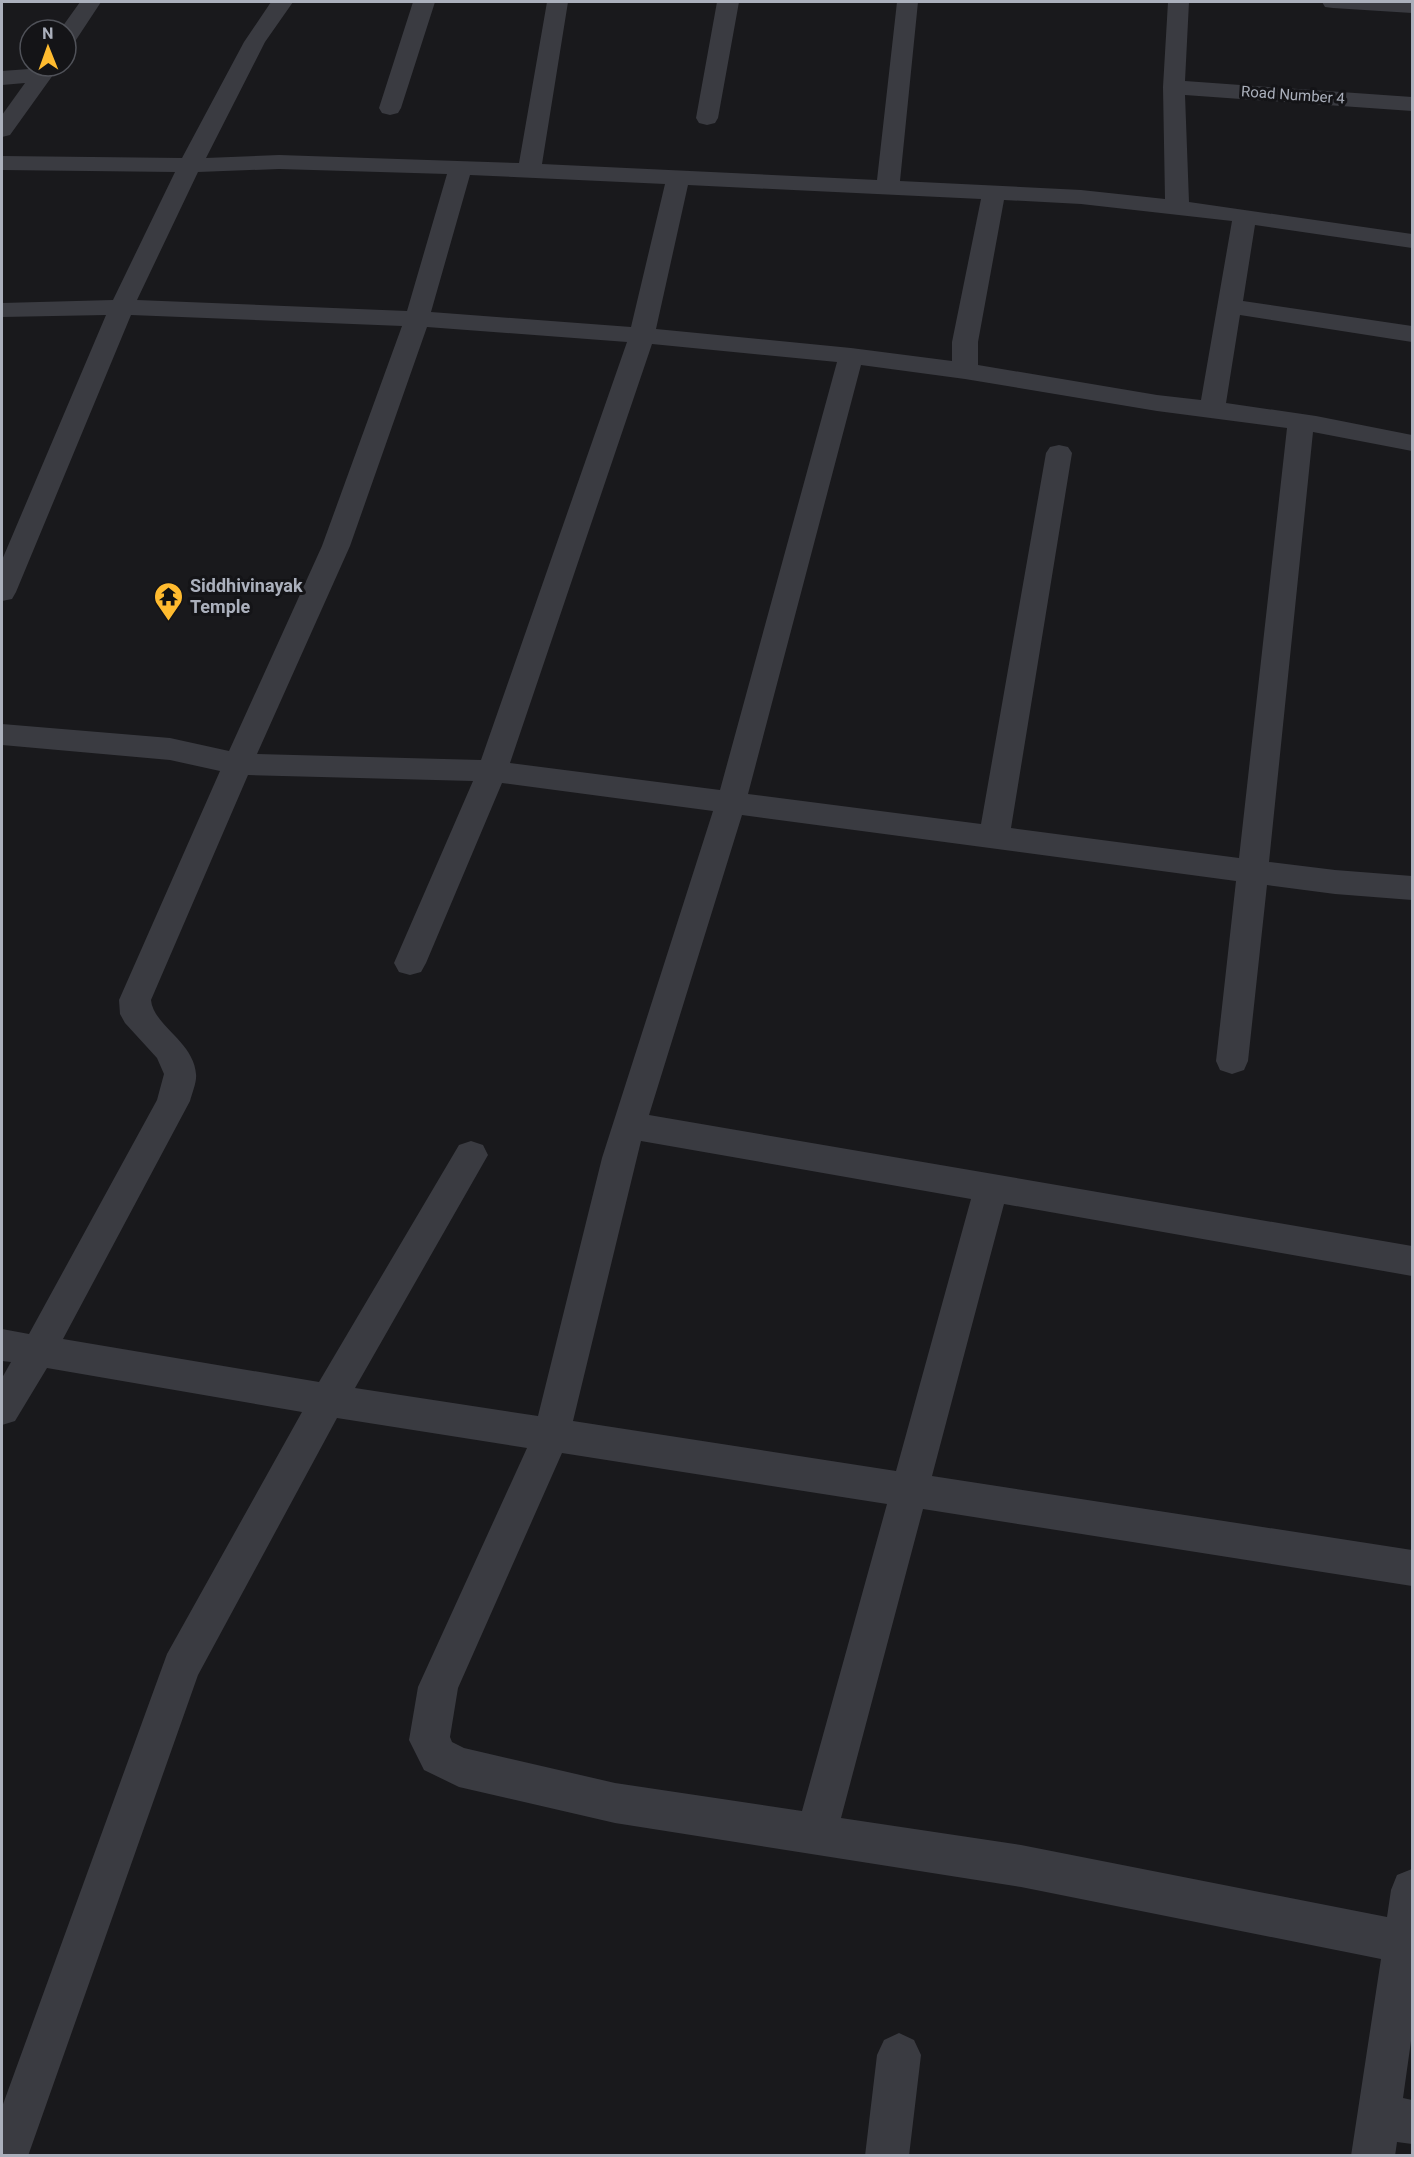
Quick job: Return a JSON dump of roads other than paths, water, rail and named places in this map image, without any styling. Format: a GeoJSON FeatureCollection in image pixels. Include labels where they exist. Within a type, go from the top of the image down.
{"type":"FeatureCollection","features":[{"type":"Feature","properties":{"kind":"street"},"geometry":{"type":"LineString","coordinates":[[78,20],[90,2]]}},
{"type":"Feature","properties":{"kind":"street"},"geometry":{"type":"LineString","coordinates":[[2,592],[120,307],[189,165],[266,26],[282,2]]}},
{"type":"Feature","properties":{"kind":"street"},"geometry":{"type":"LineString","coordinates":[[390,108],[424,2]]}},
{"type":"Feature","properties":{"kind":"street"},"geometry":{"type":"LineString","coordinates":[[529,170],[556,2]]}},
{"type":"Feature","properties":{"kind":"street"},"geometry":{"type":"LineString","coordinates":[[707,118],[728,2]]}},
{"type":"Feature","properties":{"kind":"street"},"geometry":{"type":"LineString","coordinates":[[888,187],[907,2]]}},
{"type":"Feature","properties":{"kind":"street"},"geometry":{"type":"LineString","coordinates":[[1177,207],[1174,87],[1178,2]]}},
{"type":"Feature","properties":{"kind":"street"},"geometry":{"type":"LineString","coordinates":[[1333,2],[1413,7]]}},
{"type":"Feature","properties":{"kind":"street"},"geometry":{"type":"LineString","coordinates":[[2,78],[18,75]]}},
{"type":"Feature","properties":{"kind":"street"},"geometry":{"type":"LineString","coordinates":[[2,130],[39,78]]}},
{"type":"Feature","properties":{"kind":"street","name":"Road Number 4"},"geometry":{"type":"LineString","coordinates":[[1174,87],[1413,104]]}},
{"type":"Feature","properties":{"kind":"street"},"geometry":{"type":"LineString","coordinates":[[2,163],[189,165],[279,162],[678,176],[1081,197],[1245,216],[1413,241]]}},
{"type":"Feature","properties":{"kind":"street"},"geometry":{"type":"LineString","coordinates":[[2,1409],[38,1351],[173,1101],[180,1074],[171,1051],[136,1014],[135,1000],[336,546],[417,319],[460,168]]}},
{"type":"Feature","properties":{"kind":"street"},"geometry":{"type":"LineString","coordinates":[[410,963],[492,771],[642,335],[678,176]]}},
{"type":"Feature","properties":{"kind":"street"},"geometry":{"type":"LineString","coordinates":[[965,371],[965,342],[994,193]]}},
{"type":"Feature","properties":{"kind":"street"},"geometry":{"type":"LineString","coordinates":[[1212,409],[1245,216]]}},
{"type":"Feature","properties":{"kind":"street"},"geometry":{"type":"LineString","coordinates":[[1230,306],[1413,334]]}},
{"type":"Feature","properties":{"kind":"street"},"geometry":{"type":"LineString","coordinates":[[2,310],[120,307],[417,319],[642,335],[851,356],[965,371],[1157,404],[1212,409],[1301,422],[1413,443]]}},
{"type":"Feature","properties":{"kind":"street"},"geometry":{"type":"LineString","coordinates":[[851,356],[731,803],[619,1158],[552,1434],[438,1687],[429,1740],[438,1756],[459,1767],[615,1803],[1021,1866],[1404,1942]]}},
{"type":"Feature","properties":{"kind":"street"},"geometry":{"type":"LineString","coordinates":[[1232,1060],[1301,422]]}},
{"type":"Feature","properties":{"kind":"street"},"geometry":{"type":"LineString","coordinates":[[994,837],[1059,453]]}},
{"type":"Feature","properties":{"kind":"street"},"geometry":{"type":"LineString","coordinates":[[2,734],[170,749],[238,764],[492,771],[1335,882],[1413,888]]}},
{"type":"Feature","properties":{"kind":"street"},"geometry":{"type":"LineString","coordinates":[[629,1125],[1413,1261]]}},
{"type":"Feature","properties":{"kind":"street"},"geometry":{"type":"LineString","coordinates":[[6,2156],[181,1667],[328,1400],[471,1155]]}},
{"type":"Feature","properties":{"kind":"street"},"geometry":{"type":"LineString","coordinates":[[816,1835],[991,1188]]}},
{"type":"Feature","properties":{"kind":"street"},"geometry":{"type":"LineString","coordinates":[[2,1345],[328,1400],[1413,1568]]}},
{"type":"Feature","properties":{"kind":"street"},"geometry":{"type":"LineString","coordinates":[[1388,2131],[1404,1942],[1413,1890]]}},
{"type":"Feature","properties":{"kind":"street"},"geometry":{"type":"LineString","coordinates":[[887,2156],[900,2055]]}},
{"type":"Feature","properties":{"kind":"place","name":"Siddhivinayak Temple"},"geometry":{"type":"Point","coordinates":[169,622]}}]}
